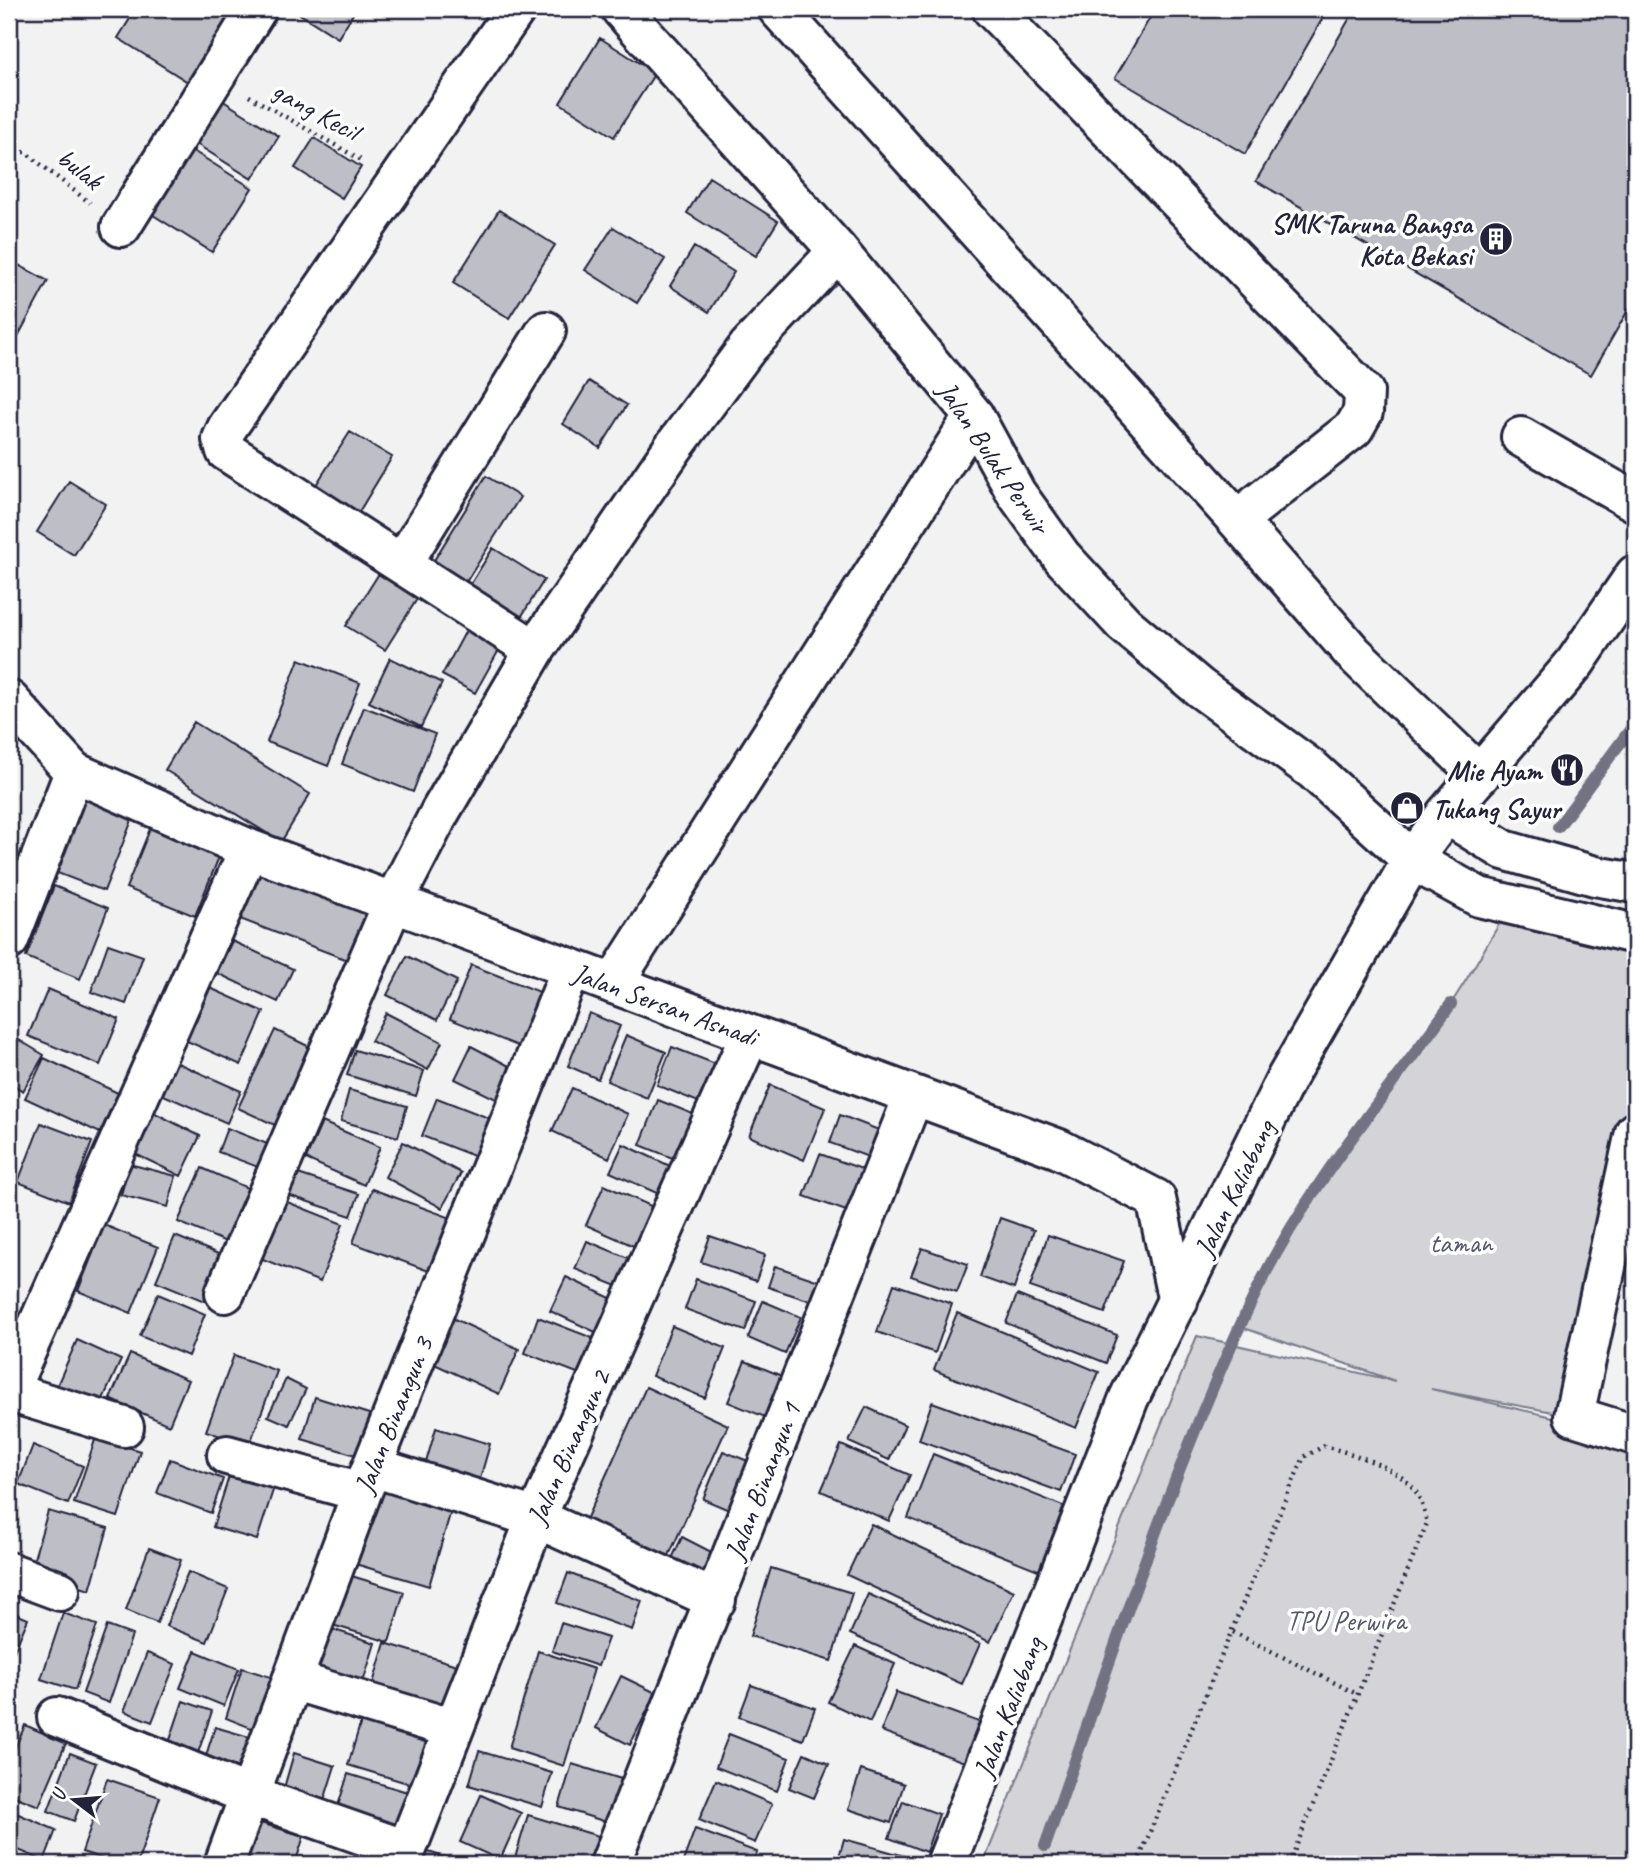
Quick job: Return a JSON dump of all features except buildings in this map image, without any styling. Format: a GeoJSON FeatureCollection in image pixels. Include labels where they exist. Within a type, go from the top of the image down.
{"type":"FeatureCollection","features":[{"type":"Feature","properties":{"kind":"street"},"geometry":{"type":"LineString","coordinates":[[121,227],[257,9]]}},
{"type":"Feature","properties":{"kind":"street"},"geometry":{"type":"LineString","coordinates":[[516,9],[222,439],[226,451],[535,650]]}},
{"type":"Feature","properties":{"kind":"street","name":"Jalan Bulak Perwir"},"geometry":{"type":"LineString","coordinates":[[621,9],[838,251],[974,416],[1016,493],[1062,557],[1124,624],[1200,688],[1313,769],[1412,860],[1479,897],[1635,934]]}},
{"type":"Feature","properties":{"kind":"street"},"geometry":{"type":"LineString","coordinates":[[778,9],[1386,688],[1480,775]]}},
{"type":"Feature","properties":{"kind":"street"},"geometry":{"type":"LineString","coordinates":[[992,9],[1364,392],[1363,412],[1354,428],[1237,520]]}},
{"type":"Feature","properties":{"kind":"street"},"geometry":{"type":"LineString","coordinates":[[225,1293],[278,1163],[393,902],[440,812],[535,650],[673,448],[748,348],[838,251]]}},
{"type":"Feature","properties":{"kind":"street"},"geometry":{"type":"LineString","coordinates":[[402,564],[546,331]]}},
{"type":"Feature","properties":{"kind":"street"},"geometry":{"type":"LineString","coordinates":[[613,984],[974,416]]}},
{"type":"Feature","properties":{"kind":"street"},"geometry":{"type":"LineString","coordinates":[[1521,436],[1635,502]]}},
{"type":"Feature","properties":{"kind":"street","name":"Jalan Kaliabang"},"geometry":{"type":"LineString","coordinates":[[946,1864],[1129,1398],[1287,1077],[1412,860],[1446,814],[1575,663],[1635,575]]}},
{"type":"Feature","properties":{"kind":"street"},"geometry":{"type":"LineString","coordinates":[[9,700],[74,772],[9,940]]}},
{"type":"Feature","properties":{"kind":"street","name":"Jalan Sersan Asnadi"},"geometry":{"type":"LineString","coordinates":[[74,772],[249,849],[1059,1149],[1156,1199],[1178,1301]]}},
{"type":"Feature","properties":{"kind":"street"},"geometry":{"type":"LineString","coordinates":[[1446,814],[1504,850],[1595,876],[1635,883]]}},
{"type":"Feature","properties":{"kind":"street"},"geometry":{"type":"LineString","coordinates":[[124,1427],[9,1391],[22,1320],[249,849]]}},
{"type":"Feature","properties":{"kind":"street","name":"Jalan Binangun 3"},"geometry":{"type":"LineString","coordinates":[[224,1864],[368,1479],[571,969]]}},
{"type":"Feature","properties":{"kind":"street","name":"Jalan Binangun 2"},"geometry":{"type":"LineString","coordinates":[[403,1857],[536,1518],[750,1035]]}},
{"type":"Feature","properties":{"kind":"street","name":"Jalan Binangun 1"},"geometry":{"type":"LineString","coordinates":[[610,1864],[914,1097]]}},
{"type":"Feature","properties":{"kind":"street"},"geometry":{"type":"LineString","coordinates":[[1635,1132],[1574,1416],[1635,1435]]}},
{"type":"Feature","properties":{"kind":"street"},"geometry":{"type":"LineString","coordinates":[[227,1455],[368,1479],[536,1518],[716,1600]]}},
{"type":"Feature","properties":{"kind":"street"},"geometry":{"type":"LineString","coordinates":[[9,1572],[60,1591]]}},
{"type":"Feature","properties":{"kind":"street"},"geometry":{"type":"LineString","coordinates":[[292,1680],[452,1728]]}},
{"type":"Feature","properties":{"kind":"street"},"geometry":{"type":"LineString","coordinates":[[57,1717],[403,1857]]}},
{"type":"Feature","properties":{"kind":"path","name":"gang Kecil"},"geometry":{"type":"LineString","coordinates":[[214,77],[398,180]]}},
{"type":"Feature","properties":{"kind":"path","name":"bulak"},"geometry":{"type":"LineString","coordinates":[[9,152],[25,152],[121,227]]}},
{"type":"Feature","properties":{"kind":"path"},"geometry":{"type":"LineString","coordinates":[[1137,1864],[1304,1457],[1324,1446],[1382,1465],[1419,1495],[1427,1523],[1289,1864]]}},
{"type":"Feature","properties":{"kind":"path"},"geometry":{"type":"LineString","coordinates":[[1233,1632],[1357,1694]]}},
{"type":"Feature","properties":{"kind":"green space","name":"TPU Perwira"},"geometry":{"type":"Polygon","coordinates":[[[1508,909],[1635,935],[1635,1132],[1574,1416],[1431,1389],[1635,1436],[1635,1864],[983,1864],[1197,1336],[1395,1381],[1241,1327],[1262,1284],[1312,1201],[1450,1005],[1508,909]]]}},
{"type":"Feature","properties":{"kind":"waterway"},"geometry":{"type":"LineString","coordinates":[[1558,827],[1635,723]]}},
{"type":"Feature","properties":{"kind":"waterway"},"geometry":{"type":"LineString","coordinates":[[1045,1846],[1170,1494],[1197,1424],[1258,1288],[1300,1214],[1348,1142],[1451,1004]]}},
{"type":"Feature","properties":{"kind":"place","name":"SMK Taruna Bangsa Kota Bekasi"},"geometry":{"type":"Point","coordinates":[1496,239]}},
{"type":"Feature","properties":{"kind":"place","name":"Mie Ayam"},"geometry":{"type":"Point","coordinates":[1567,770]}},
{"type":"Feature","properties":{"kind":"place","name":"Tukang Sayur"},"geometry":{"type":"Point","coordinates":[1407,808]}},
{"type":"Feature","properties":{"kind":"park label","name":"taman"},"geometry":{"type":"Point","coordinates":[1461,1242]}}]}
